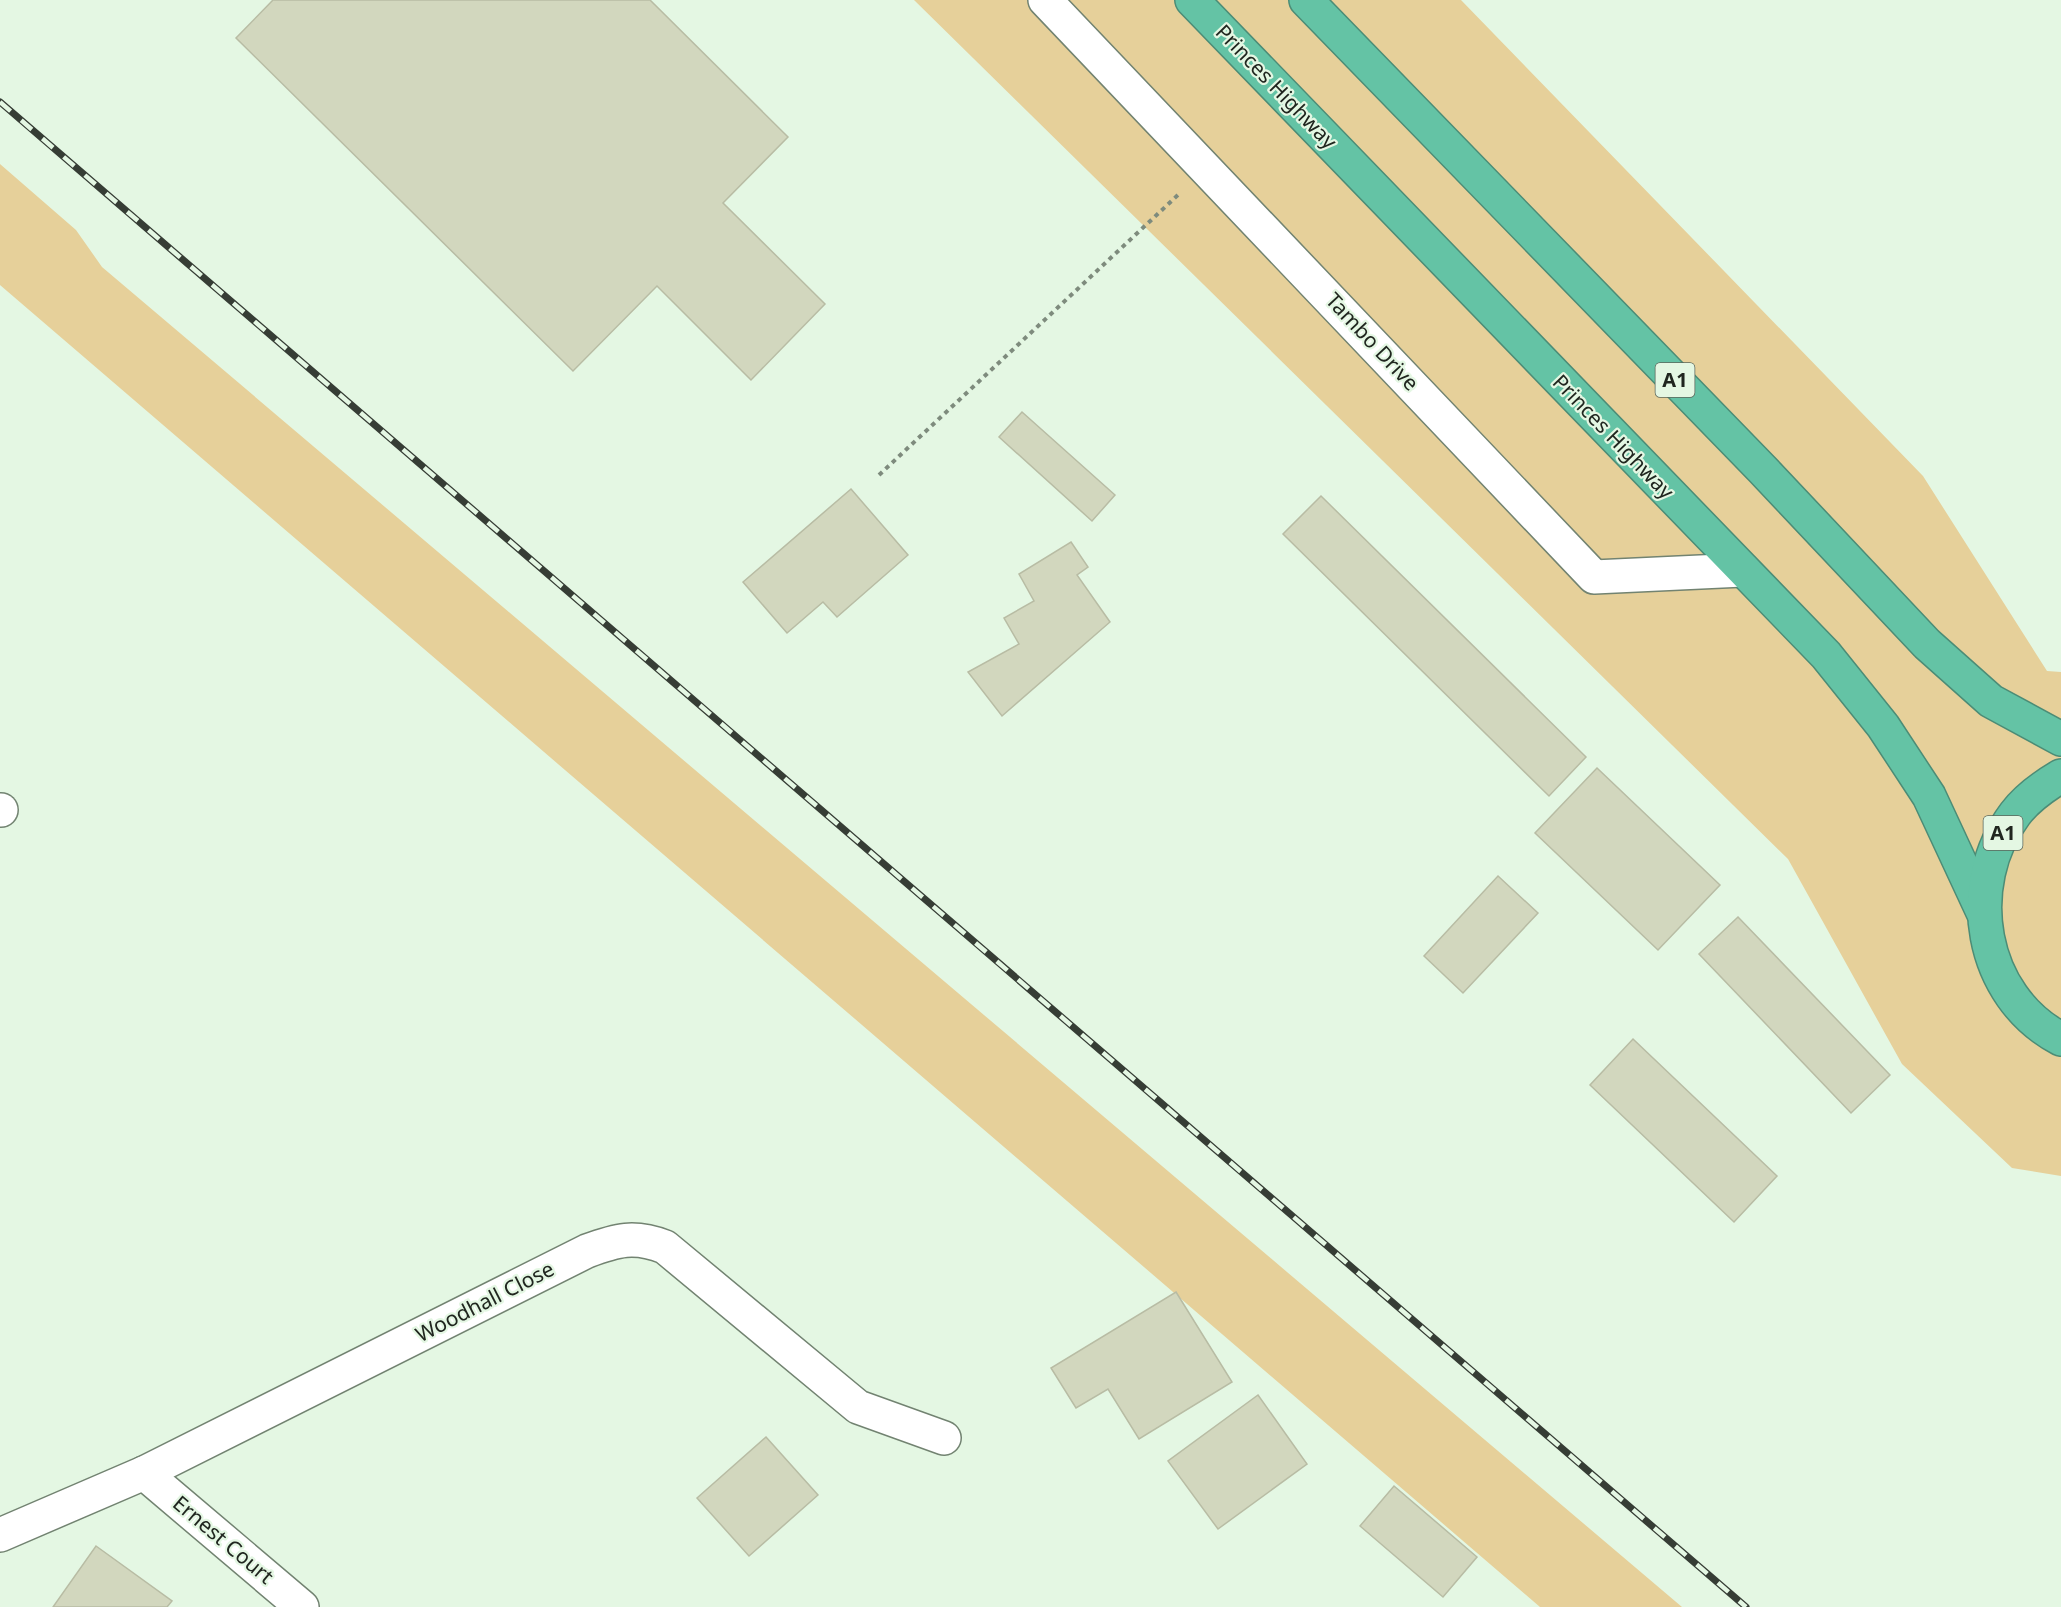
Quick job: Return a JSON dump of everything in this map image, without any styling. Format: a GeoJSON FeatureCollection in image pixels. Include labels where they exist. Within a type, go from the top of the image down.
{"type":"FeatureCollection","features":[{"type":"Feature","properties":{"kind":"highway","name":"Princes Highway"},"geometry":{"type":"LineString","coordinates":[[1192,0],[1826,655],[1883,726],[1929,796],[1983,912]]}},
{"type":"Feature","properties":{"kind":"highway","name":"A1"},"geometry":{"type":"LineString","coordinates":[[1306,0],[1762,469],[1928,644],[1991,701],[2061,739]]}},
{"type":"Feature","properties":{"kind":"highway","name":"A1"},"geometry":{"type":"LineString","coordinates":[[2061,776],[2042,787],[2016,812],[1998,842],[1986,876],[1983,912],[1991,958],[2013,999],[2046,1032],[2061,1039]]}},
{"type":"Feature","properties":{"kind":"street","name":"Tambo Drive"},"geometry":{"type":"LineString","coordinates":[[1046,0],[1594,577],[1743,570]]}},
{"type":"Feature","properties":{"kind":"street","name":"Woodhall Close"},"geometry":{"type":"LineString","coordinates":[[0,1534],[144,1473],[586,1251],[615,1241],[644,1239],[665,1247],[858,1407],[944,1438]]}},
{"type":"Feature","properties":{"kind":"street","name":"Ernest Court"},"geometry":{"type":"LineString","coordinates":[[144,1473],[302,1607]]}},
{"type":"Feature","properties":{"kind":"path"},"geometry":{"type":"LineString","coordinates":[[879,475],[1207,168]]}},
{"type":"Feature","properties":{"kind":"shaded area"},"geometry":{"type":"Polygon","coordinates":[[[914,0],[1461,0],[1923,476],[2047,671],[2061,672],[2061,1176],[2012,1168],[1902,1064],[1788,859],[914,0]]]}},
{"type":"Feature","properties":{"kind":"shaded area"},"geometry":{"type":"Polygon","coordinates":[[[0,164],[76,230],[102,267],[1682,1607],[1540,1607],[0,285],[0,164]]]}},
{"type":"Feature","properties":{"kind":"building"},"geometry":{"type":"Polygon","coordinates":[[[273,0],[650,0],[788,137],[723,203],[825,304],[751,380],[657,286],[573,371],[236,38],[273,0]]]}},
{"type":"Feature","properties":{"kind":"building"},"geometry":{"type":"Polygon","coordinates":[[[1022,412],[1115,495],[1092,521],[999,437],[1022,412]]]}},
{"type":"Feature","properties":{"kind":"building"},"geometry":{"type":"Polygon","coordinates":[[[851,489],[908,555],[837,617],[823,602],[787,633],[743,582],[851,489]]]}},
{"type":"Feature","properties":{"kind":"building"},"geometry":{"type":"Polygon","coordinates":[[[1321,496],[1586,757],[1549,796],[1283,534],[1321,496]]]}},
{"type":"Feature","properties":{"kind":"building"},"geometry":{"type":"Polygon","coordinates":[[[1071,542],[1088,567],[1077,575],[1110,622],[1002,716],[968,672],[1019,644],[1004,618],[1034,601],[1019,574],[1071,542]]]}},
{"type":"Feature","properties":{"kind":"building"},"geometry":{"type":"Polygon","coordinates":[[[1597,768],[1720,885],[1658,950],[1535,833],[1597,768]]]}},
{"type":"Feature","properties":{"kind":"building"},"geometry":{"type":"Polygon","coordinates":[[[1498,876],[1538,913],[1463,993],[1424,956],[1498,876]]]}},
{"type":"Feature","properties":{"kind":"building"},"geometry":{"type":"Polygon","coordinates":[[[1738,917],[1890,1075],[1851,1113],[1699,954],[1738,917]]]}},
{"type":"Feature","properties":{"kind":"building"},"geometry":{"type":"Polygon","coordinates":[[[1633,1039],[1777,1176],[1734,1222],[1590,1085],[1633,1039]]]}},
{"type":"Feature","properties":{"kind":"building"},"geometry":{"type":"Polygon","coordinates":[[[1176,1292],[1232,1382],[1139,1439],[1108,1389],[1076,1408],[1051,1368],[1176,1292]]]}},
{"type":"Feature","properties":{"kind":"building"},"geometry":{"type":"Polygon","coordinates":[[[1258,1395],[1307,1464],[1218,1529],[1168,1461],[1258,1395]]]}},
{"type":"Feature","properties":{"kind":"building"},"geometry":{"type":"Polygon","coordinates":[[[766,1437],[818,1495],[749,1556],[697,1498],[766,1437]]]}},
{"type":"Feature","properties":{"kind":"building"},"geometry":{"type":"Polygon","coordinates":[[[1394,1486],[1477,1557],[1443,1597],[1360,1526],[1394,1486]]]}},
{"type":"Feature","properties":{"kind":"building"},"geometry":{"type":"Polygon","coordinates":[[[96,1546],[172,1601],[167,1607],[53,1607],[96,1546]]]}},
{"type":"Feature","properties":{"kind":"railway"},"geometry":{"type":"LineString","coordinates":[[0,102],[1746,1607]]}}]}
